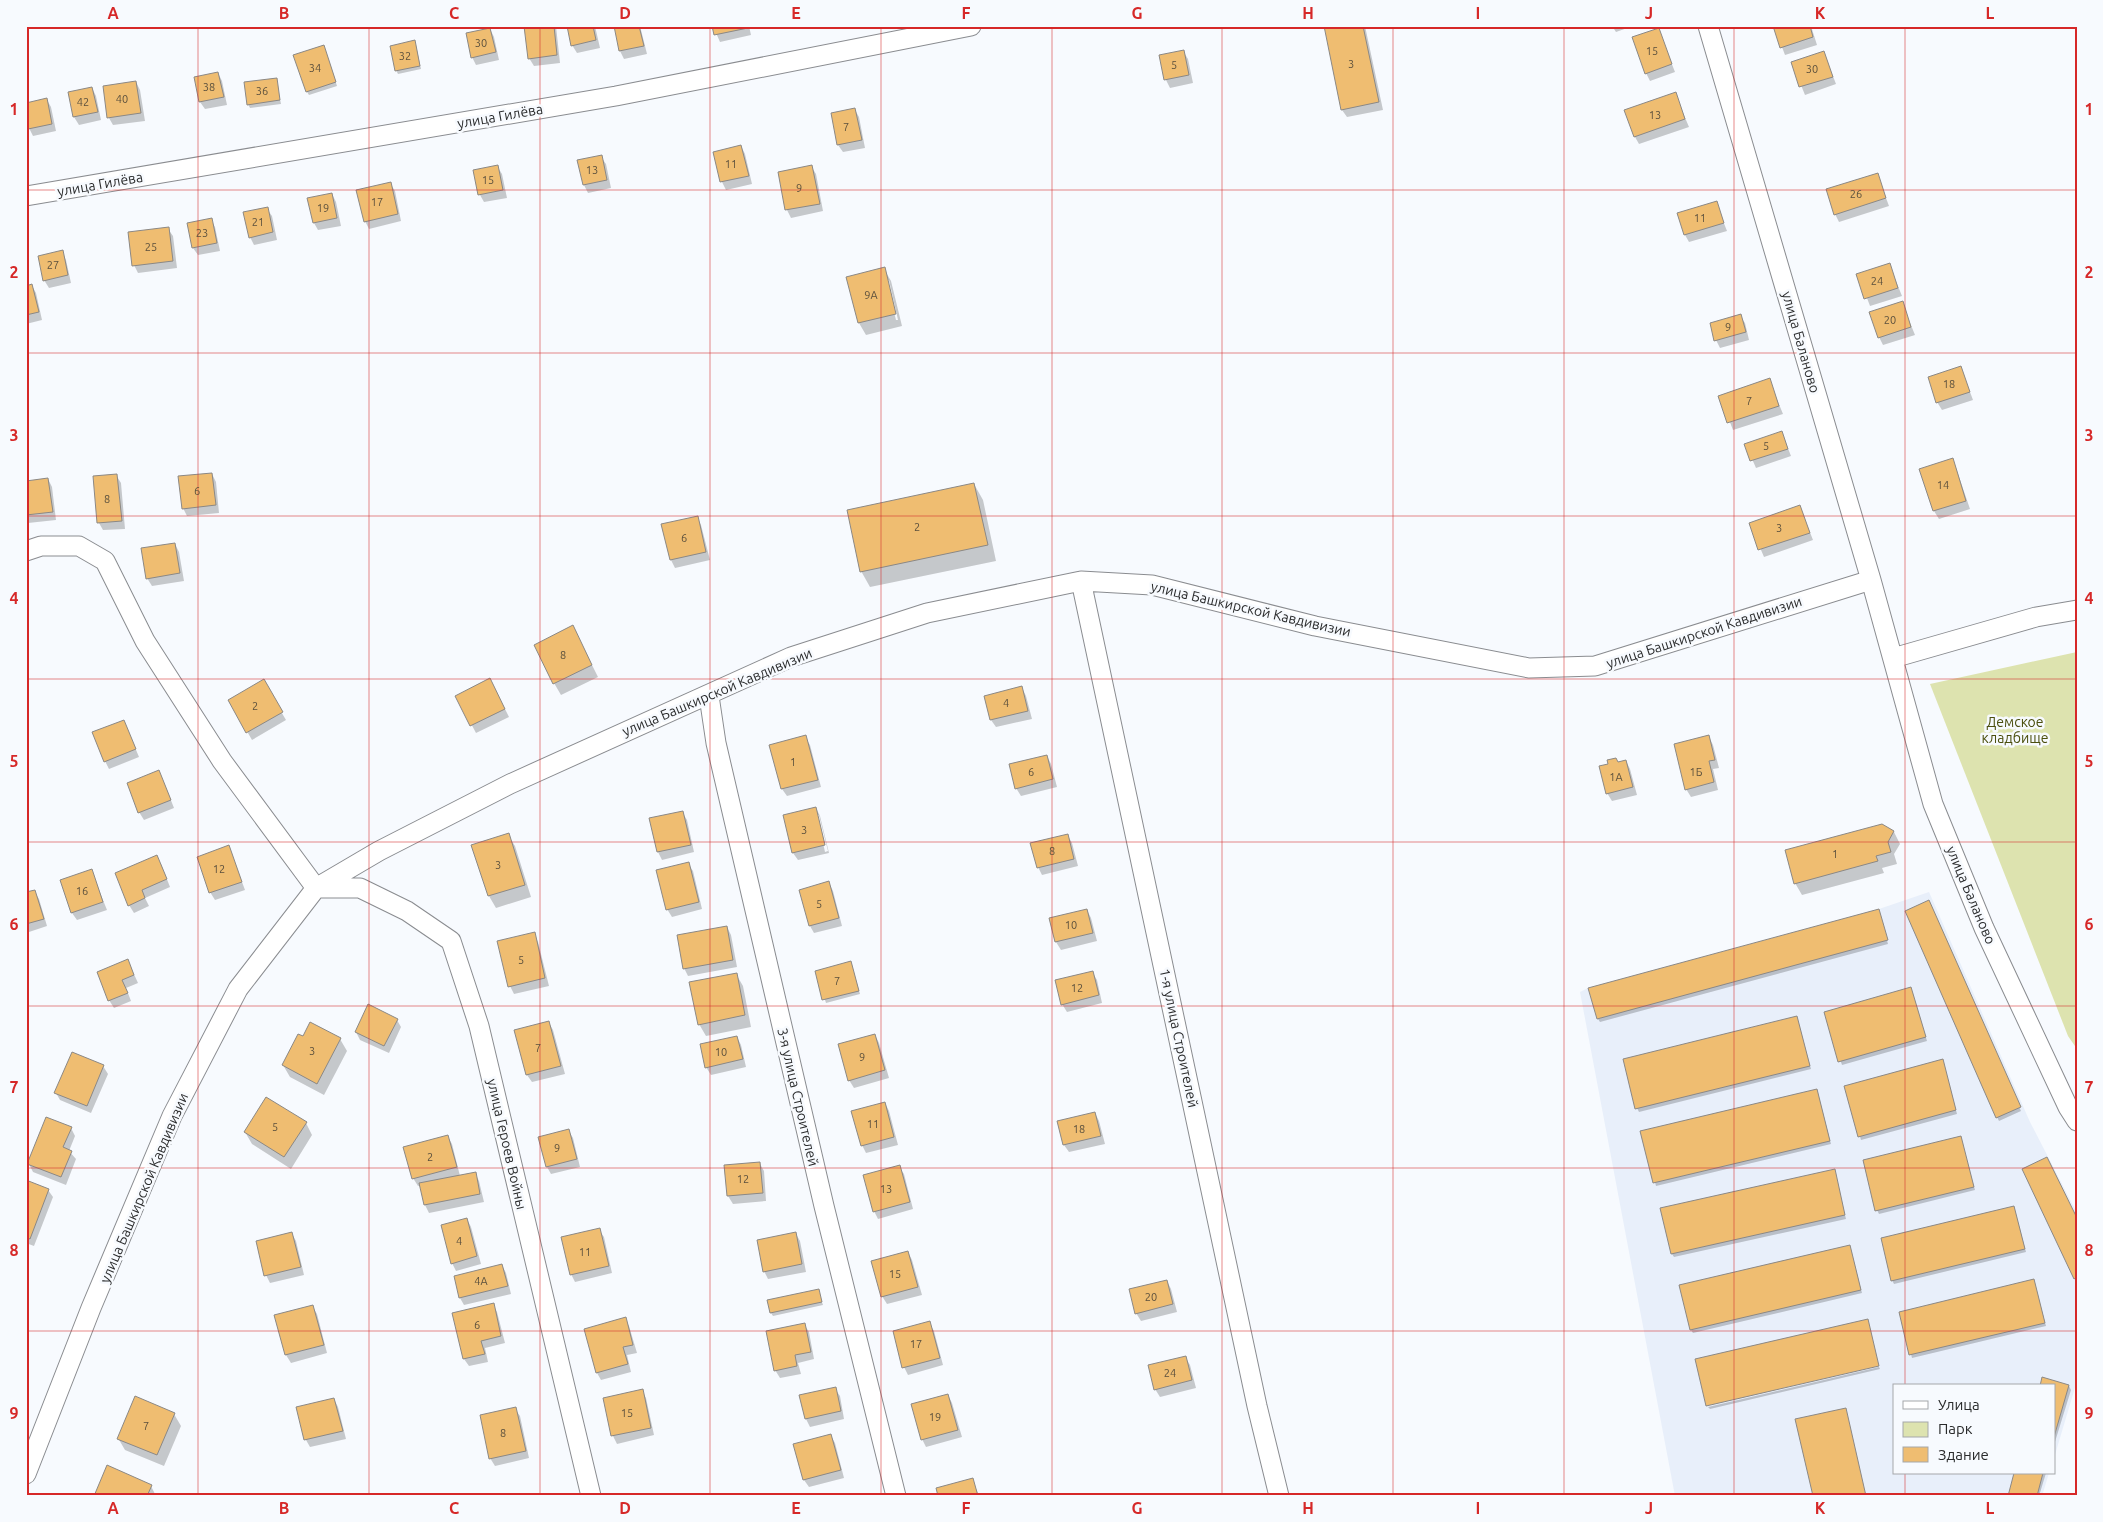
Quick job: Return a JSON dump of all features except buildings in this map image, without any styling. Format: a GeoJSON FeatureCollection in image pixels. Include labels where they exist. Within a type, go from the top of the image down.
{"type":"FeatureCollection","features":[{"type":"Feature","properties":{"kind":"street","name":"улица Гилёва"},"geometry":{"type":"LineString","coordinates":[[26,196],[616,96],[971,26]]}},
{"type":"Feature","properties":{"kind":"street","name":"улица Баланово"},"geometry":{"type":"LineString","coordinates":[[1708,26],[1871,580],[1933,804],[1984,928],[2068,1107],[2077,1121]]}},
{"type":"Feature","properties":{"kind":"street"},"geometry":{"type":"LineString","coordinates":[[26,551],[41,546],[80,546],[105,561],[145,641],[222,761],[316,888]]}},
{"type":"Feature","properties":{"kind":"street","name":"улица Башкирской Кавдивизии"},"geometry":{"type":"LineString","coordinates":[[26,1474],[92,1308],[172,1116],[238,989],[316,888],[379,852],[510,784],[791,658],[927,613],[1081,581],[1152,585],[1315,626],[1529,668],[1595,666],[1871,580]]}},
{"type":"Feature","properties":{"kind":"street","name":"1-я улица Строителей"},"geometry":{"type":"LineString","coordinates":[[1081,581],[1257,1406],[1279,1496]]}},
{"type":"Feature","properties":{"kind":"street"},"geometry":{"type":"LineString","coordinates":[[1893,658],[2036,617],[2077,610]]}},
{"type":"Feature","properties":{"kind":"street","name":"3-я улица Строителей"},"geometry":{"type":"LineString","coordinates":[[709,696],[716,743],[824,1206],[896,1496]]}},
{"type":"Feature","properties":{"kind":"street","name":"улица Героев Войны"},"geometry":{"type":"LineString","coordinates":[[316,888],[360,888],[407,911],[451,941],[479,1026],[591,1496]]}},
{"type":"Feature","properties":{"kind":"shaded area"},"geometry":{"type":"Polygon","coordinates":[[[1929,892],[2030,1122],[2077,1213],[2077,1381],[2056,1451],[2056,1384],[1893,1384],[1893,1474],[2049,1474],[2042,1496],[1675,1496],[1580,992],[1588,988],[1879,909],[1929,892]]]}},
{"type":"Feature","properties":{"kind":"green space","name":"Демское кладбище"},"geometry":{"type":"Polygon","coordinates":[[[2077,652],[2077,1049],[2068,1036],[1930,684],[2077,652]]]}}]}
